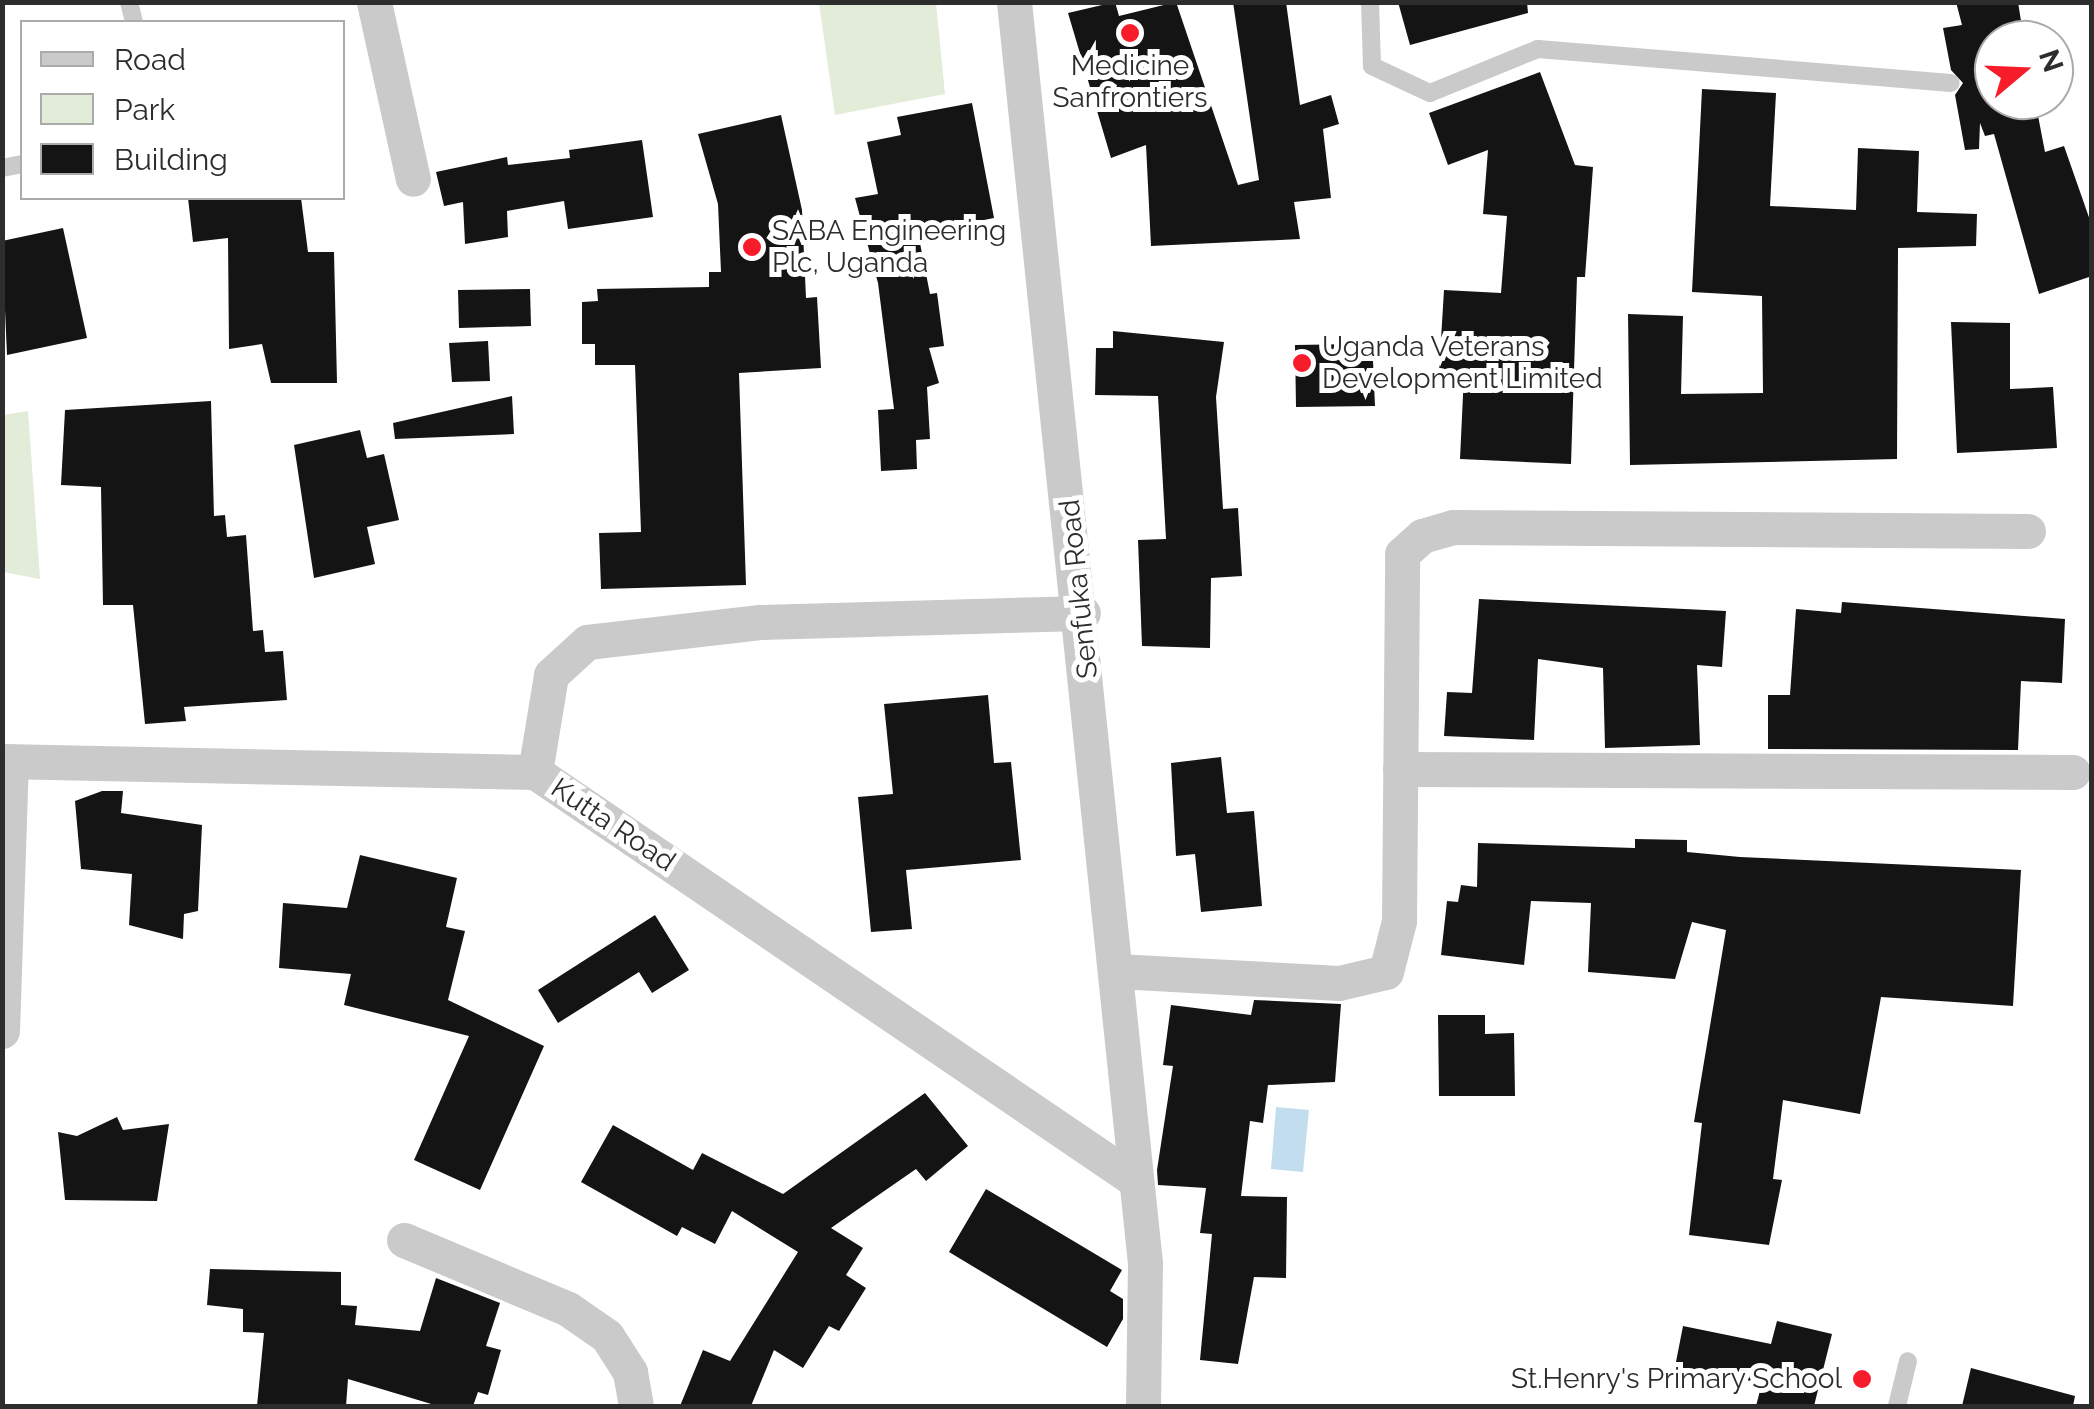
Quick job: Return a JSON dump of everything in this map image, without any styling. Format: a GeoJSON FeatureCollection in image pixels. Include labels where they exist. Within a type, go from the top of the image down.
{"type":"FeatureCollection","features":[{"type":"Feature","properties":{"kind":"street"},"geometry":{"type":"LineString","coordinates":[[374,2],[412,179]]}},
{"type":"Feature","properties":{"kind":"street","name":"Senfuka Road"},"geometry":{"type":"LineString","coordinates":[[1014,2],[1083,613],[1132,1178],[1145,1263],[1143,1406]]}},
{"type":"Feature","properties":{"kind":"street"},"geometry":{"type":"LineString","coordinates":[[1117,971],[1339,982],[1386,972],[1398,921],[1402,554],[1422,536],[1453,527],[2028,532]]}},
{"type":"Feature","properties":{"kind":"street"},"geometry":{"type":"LineString","coordinates":[[535,772],[550,675],[587,642],[760,622],[1083,613]]}},
{"type":"Feature","properties":{"kind":"street"},"geometry":{"type":"LineString","coordinates":[[2,1032],[7,761]]}},
{"type":"Feature","properties":{"kind":"street","name":"Kutta Road"},"geometry":{"type":"LineString","coordinates":[[7,761],[535,772],[1132,1178]]}},
{"type":"Feature","properties":{"kind":"street"},"geometry":{"type":"LineString","coordinates":[[1400,769],[2073,772]]}},
{"type":"Feature","properties":{"kind":"street"},"geometry":{"type":"LineString","coordinates":[[404,1240],[568,1309],[607,1336],[630,1372],[636,1406]]}},
{"type":"Feature","properties":{"kind":"lane"},"geometry":{"type":"LineString","coordinates":[[1370,2],[1372,66],[1430,93],[1538,49],[1951,83]]}},
{"type":"Feature","properties":{"kind":"lane"},"geometry":{"type":"LineString","coordinates":[[1897,1406],[1908,1361]]}},
{"type":"Feature","properties":{"kind":"green space"},"geometry":{"type":"Polygon","coordinates":[[[819,3],[936,3],[945,94],[835,115],[819,3]]]}},
{"type":"Feature","properties":{"kind":"green space"},"geometry":{"type":"Polygon","coordinates":[[[28,411],[40,579],[3,572],[3,415],[28,411]]]}},
{"type":"Feature","properties":{"kind":"water"},"geometry":{"type":"Polygon","coordinates":[[[1276,1107],[1309,1110],[1303,1172],[1271,1169],[1276,1107]]]}},
{"type":"Feature","properties":{"kind":"building"},"geometry":{"type":"Polygon","coordinates":[[[1115,2],[1119,16],[1176,2],[1238,185],[1259,180],[1233,2],[1286,2],[1300,105],[1331,95],[1339,124],[1323,129],[1331,198],[1294,202],[1300,239],[1151,246],[1146,145],[1111,158],[1068,13],[1115,2]]]}},
{"type":"Feature","properties":{"kind":"building"},"geometry":{"type":"Polygon","coordinates":[[[1398,2],[1527,2],[1528,13],[1410,45],[1398,2]]]}},
{"type":"Feature","properties":{"kind":"building"},"geometry":{"type":"Polygon","coordinates":[[[1956,2],[2018,2],[2021,20],[1974,20],[1974,120],[2039,120],[2045,152],[2064,146],[2092,226],[2092,276],[2039,294],[1994,134],[1985,136],[1980,123],[1979,149],[1965,150],[1955,95],[1963,83],[1951,70],[1943,28],[1962,25],[1956,2]]]}},
{"type":"Feature","properties":{"kind":"building"},"geometry":{"type":"Polygon","coordinates":[[[1540,72],[1575,165],[1593,167],[1585,277],[1577,277],[1571,464],[1460,459],[1464,374],[1439,372],[1444,290],[1501,293],[1507,216],[1483,214],[1488,150],[1448,165],[1429,113],[1540,72]]]}},
{"type":"Feature","properties":{"kind":"building"},"geometry":{"type":"Polygon","coordinates":[[[1702,89],[1776,93],[1770,206],[1856,210],[1858,148],[1919,151],[1917,212],[1977,214],[1976,246],[1898,248],[1897,459],[1630,465],[1628,314],[1683,316],[1681,394],[1763,393],[1762,296],[1692,292],[1702,89]]]}},
{"type":"Feature","properties":{"kind":"building"},"geometry":{"type":"Polygon","coordinates":[[[972,103],[994,218],[918,233],[930,294],[937,293],[944,346],[929,348],[939,383],[927,387],[930,439],[916,440],[917,469],[881,471],[878,410],[894,409],[878,283],[855,198],[878,194],[867,142],[901,135],[897,117],[972,103]]]}},
{"type":"Feature","properties":{"kind":"building"},"geometry":{"type":"Polygon","coordinates":[[[781,115],[802,210],[806,298],[817,297],[821,368],[739,373],[746,585],[601,589],[599,533],[641,532],[635,365],[595,365],[595,344],[582,344],[582,302],[598,301],[597,289],[709,287],[709,272],[721,272],[718,204],[698,134],[781,115]]]}},
{"type":"Feature","properties":{"kind":"building"},"geometry":{"type":"Polygon","coordinates":[[[642,140],[653,217],[568,229],[564,201],[507,211],[508,237],[465,244],[463,202],[444,206],[436,172],[507,157],[508,165],[570,158],[569,150],[642,140]]]}},
{"type":"Feature","properties":{"kind":"building"},"geometry":{"type":"Polygon","coordinates":[[[188,200],[301,200],[308,252],[334,252],[337,383],[271,383],[262,344],[229,349],[228,238],[193,242],[188,200]]]}},
{"type":"Feature","properties":{"kind":"building"},"geometry":{"type":"Polygon","coordinates":[[[63,228],[87,338],[7,355],[2,241],[63,228]]]}},
{"type":"Feature","properties":{"kind":"building"},"geometry":{"type":"Polygon","coordinates":[[[530,289],[531,326],[459,328],[458,290],[530,289]]]}},
{"type":"Feature","properties":{"kind":"building"},"geometry":{"type":"Polygon","coordinates":[[[1951,322],[2010,323],[2010,389],[2053,387],[2057,448],[1957,453],[1951,322]]]}},
{"type":"Feature","properties":{"kind":"building"},"geometry":{"type":"Polygon","coordinates":[[[1113,331],[1224,342],[1216,397],[1223,509],[1238,508],[1242,576],[1211,578],[1210,648],[1142,646],[1138,540],[1166,539],[1158,396],[1095,395],[1096,348],[1113,348],[1113,331]]]}},
{"type":"Feature","properties":{"kind":"building"},"geometry":{"type":"Polygon","coordinates":[[[488,341],[490,381],[452,382],[449,343],[488,341]]]}},
{"type":"Feature","properties":{"kind":"building"},"geometry":{"type":"Polygon","coordinates":[[[1355,344],[1356,361],[1373,361],[1375,406],[1296,407],[1295,345],[1355,344]]]}},
{"type":"Feature","properties":{"kind":"building"},"geometry":{"type":"Polygon","coordinates":[[[512,396],[514,434],[395,439],[393,423],[512,396]]]}},
{"type":"Feature","properties":{"kind":"building"},"geometry":{"type":"Polygon","coordinates":[[[211,401],[214,516],[225,515],[227,537],[246,535],[253,631],[263,630],[265,652],[283,651],[287,700],[184,707],[186,721],[145,724],[133,605],[103,605],[101,487],[61,485],[65,410],[211,401]]]}},
{"type":"Feature","properties":{"kind":"building"},"geometry":{"type":"Polygon","coordinates":[[[360,430],[367,458],[384,454],[399,520],[367,527],[375,564],[314,578],[294,445],[360,430]]]}},
{"type":"Feature","properties":{"kind":"building"},"geometry":{"type":"Polygon","coordinates":[[[1479,599],[1726,611],[1722,667],[1697,665],[1700,745],[1605,748],[1603,668],[1538,659],[1534,740],[1444,736],[1447,692],[1472,693],[1479,599]]]}},
{"type":"Feature","properties":{"kind":"building"},"geometry":{"type":"Polygon","coordinates":[[[1842,602],[2065,619],[2062,683],[2021,681],[2018,750],[1768,749],[1768,695],[1790,695],[1796,609],[1841,613],[1842,602]]]}},
{"type":"Feature","properties":{"kind":"building"},"geometry":{"type":"Polygon","coordinates":[[[988,695],[994,763],[1011,762],[1021,860],[906,870],[912,929],[871,932],[858,797],[893,794],[884,704],[988,695]]]}},
{"type":"Feature","properties":{"kind":"building"},"geometry":{"type":"Polygon","coordinates":[[[1221,757],[1227,813],[1254,811],[1262,906],[1201,912],[1195,854],[1176,856],[1171,763],[1221,757]]]}},
{"type":"Feature","properties":{"kind":"building"},"geometry":{"type":"Polygon","coordinates":[[[102,791],[123,791],[121,813],[202,825],[198,911],[184,914],[183,939],[129,925],[132,874],[81,869],[75,801],[102,791]]]}},
{"type":"Feature","properties":{"kind":"building"},"geometry":{"type":"Polygon","coordinates":[[[1635,839],[1687,840],[1687,852],[1740,857],[2021,870],[2013,1006],[1881,997],[1860,1114],[1783,1100],[1773,1179],[1782,1180],[1769,1245],[1689,1235],[1702,1123],[1694,1122],[1726,930],[1692,922],[1675,979],[1588,972],[1591,903],[1531,901],[1524,965],[1441,955],[1447,901],[1458,902],[1461,885],[1477,887],[1478,843],[1635,848],[1635,839]]]}},
{"type":"Feature","properties":{"kind":"building"},"geometry":{"type":"Polygon","coordinates":[[[360,855],[457,878],[446,927],[465,931],[448,1000],[544,1046],[480,1190],[414,1160],[469,1036],[344,1005],[351,974],[279,968],[283,903],[347,908],[360,855]]]}},
{"type":"Feature","properties":{"kind":"building"},"geometry":{"type":"Polygon","coordinates":[[[655,915],[689,970],[652,993],[639,972],[558,1023],[538,990],[655,915]]]}},
{"type":"Feature","properties":{"kind":"building"},"geometry":{"type":"Polygon","coordinates":[[[1254,1000],[1341,1004],[1335,1082],[1268,1085],[1263,1123],[1250,1121],[1241,1196],[1287,1197],[1286,1278],[1254,1277],[1238,1364],[1200,1360],[1212,1234],[1200,1233],[1206,1188],[1158,1185],[1157,1170],[1173,1066],[1163,1065],[1171,1005],[1251,1015],[1254,1000]]]}},
{"type":"Feature","properties":{"kind":"building"},"geometry":{"type":"Polygon","coordinates":[[[1438,1015],[1485,1015],[1485,1034],[1514,1033],[1515,1096],[1439,1096],[1438,1015]]]}},
{"type":"Feature","properties":{"kind":"building"},"geometry":{"type":"Polygon","coordinates":[[[925,1093],[968,1146],[926,1181],[916,1169],[831,1228],[863,1248],[846,1275],[866,1288],[839,1331],[829,1326],[803,1368],[774,1350],[751,1406],[680,1406],[703,1350],[730,1361],[798,1252],[732,1211],[715,1244],[682,1227],[677,1236],[581,1182],[613,1125],[693,1170],[702,1153],[783,1194],[925,1093]]]}},
{"type":"Feature","properties":{"kind":"building"},"geometry":{"type":"Polygon","coordinates":[[[117,1117],[123,1130],[169,1124],[157,1201],[65,1200],[58,1132],[77,1136],[117,1117]]]}},
{"type":"Feature","properties":{"kind":"building"},"geometry":{"type":"Polygon","coordinates":[[[986,1189],[1122,1270],[1110,1291],[1123,1299],[1123,1319],[1107,1347],[949,1252],[986,1189]]]}},
{"type":"Feature","properties":{"kind":"building"},"geometry":{"type":"Polygon","coordinates":[[[210,1269],[341,1272],[341,1305],[357,1306],[355,1325],[420,1331],[436,1278],[500,1303],[486,1346],[501,1350],[488,1395],[478,1392],[473,1406],[438,1406],[348,1379],[346,1406],[257,1406],[264,1333],[243,1332],[243,1309],[207,1305],[210,1269]]]}},
{"type":"Feature","properties":{"kind":"building"},"geometry":{"type":"Polygon","coordinates":[[[1777,1321],[1832,1334],[1814,1406],[1756,1406],[1762,1383],[1675,1367],[1683,1326],[1771,1344],[1777,1321]]]}},
{"type":"Feature","properties":{"kind":"building"},"geometry":{"type":"Polygon","coordinates":[[[1971,1368],[2075,1396],[2073,1406],[1962,1406],[1971,1368]]]}},
{"type":"Feature","properties":{"kind":"place","name":"Medicine Sanfrontiers"},"geometry":{"type":"Point","coordinates":[1130,33]}},
{"type":"Feature","properties":{"kind":"place","name":"SABA Engineering Plc, Uganda"},"geometry":{"type":"Point","coordinates":[752,247]}},
{"type":"Feature","properties":{"kind":"place","name":"Uganda Veterans Development Limited"},"geometry":{"type":"Point","coordinates":[1302,363]}},
{"type":"Feature","properties":{"kind":"place","name":"St.Henry's Primary School"},"geometry":{"type":"Point","coordinates":[1862,1379]}}]}
